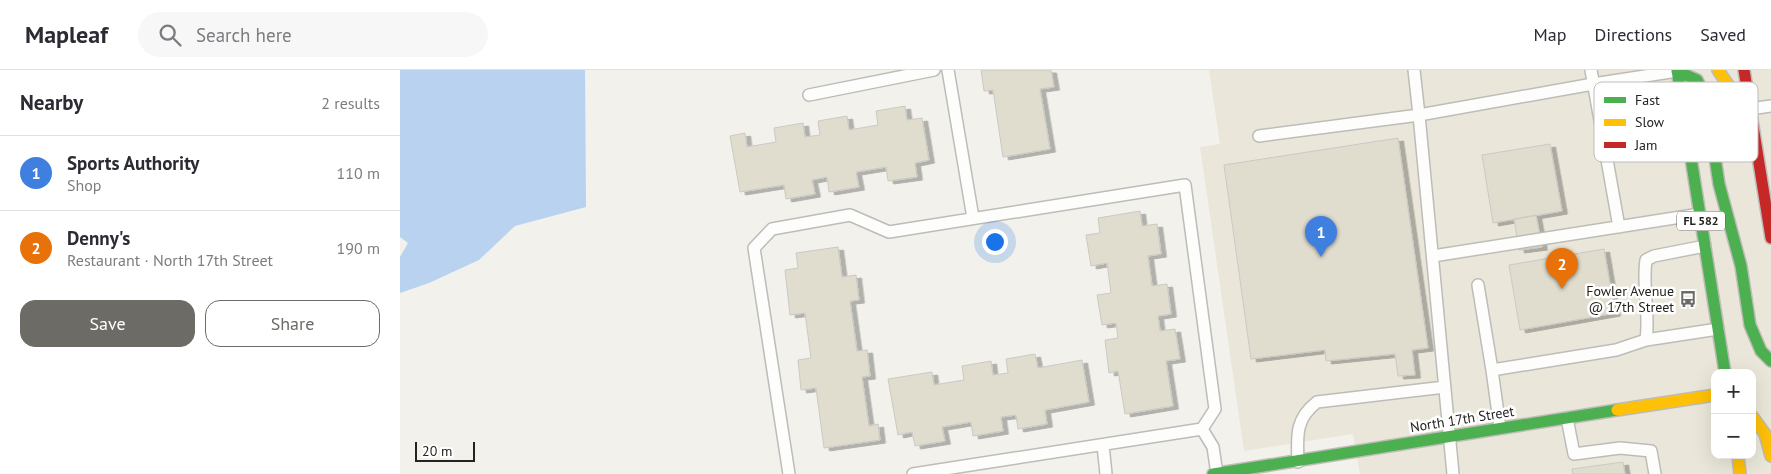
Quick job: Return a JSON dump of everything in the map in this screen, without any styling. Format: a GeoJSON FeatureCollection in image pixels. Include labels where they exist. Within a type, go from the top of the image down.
{"type":"FeatureCollection","features":[{"type":"Feature","properties":{"kind":"main road"},"geometry":{"type":"LineString","coordinates":[[1718,70],[1726,82]]}},
{"type":"Feature","properties":{"kind":"main road"},"geometry":{"type":"LineString","coordinates":[[1677,71],[1698,82]]}},
{"type":"Feature","properties":{"kind":"main road"},"geometry":{"type":"LineString","coordinates":[[1758,157],[1771,232]]}},
{"type":"Feature","properties":{"kind":"main road","name":"FL 582"},"geometry":{"type":"LineString","coordinates":[[1692,162],[1724,369]]}},
{"type":"Feature","properties":{"kind":"main road"},"geometry":{"type":"LineString","coordinates":[[1716,162],[1719,184],[1741,266],[1750,325],[1761,351],[1771,361]]}},
{"type":"Feature","properties":{"kind":"main road","name":"North 17th Street"},"geometry":{"type":"LineString","coordinates":[[1215,474],[1711,396]]}},
{"type":"Feature","properties":{"kind":"main road"},"geometry":{"type":"LineString","coordinates":[[1756,420],[1760,423],[1770,447],[1771,456]]}},
{"type":"Feature","properties":{"kind":"main road"},"geometry":{"type":"LineString","coordinates":[[1738,459],[1740,474]]}},
{"type":"Feature","properties":{"kind":"lane"},"geometry":{"type":"LineString","coordinates":[[809,95],[934,70]]}},
{"type":"Feature","properties":{"kind":"lane"},"geometry":{"type":"LineString","coordinates":[[948,70],[973,218]]}},
{"type":"Feature","properties":{"kind":"lane"},"geometry":{"type":"LineString","coordinates":[[1414,70],[1453,474]]}},
{"type":"Feature","properties":{"kind":"lane"},"geometry":{"type":"LineString","coordinates":[[1590,70],[1594,90]]}},
{"type":"Feature","properties":{"kind":"lane"},"geometry":{"type":"LineString","coordinates":[[1606,82],[1677,71]]}},
{"type":"Feature","properties":{"kind":"lane"},"geometry":{"type":"LineString","coordinates":[[1259,136],[1419,115],[1593,84]]}},
{"type":"Feature","properties":{"kind":"lane"},"geometry":{"type":"LineString","coordinates":[[1758,108],[1771,106]]}},
{"type":"Feature","properties":{"kind":"lane"},"geometry":{"type":"LineString","coordinates":[[1607,162],[1619,227]]}},
{"type":"Feature","properties":{"kind":"lane"},"geometry":{"type":"LineString","coordinates":[[789,474],[754,248],[772,229],[850,215],[889,232],[1185,185],[1215,409],[1202,429],[913,474]]}},
{"type":"Feature","properties":{"kind":"lane"},"geometry":{"type":"LineString","coordinates":[[1433,256],[1700,214]]}},
{"type":"Feature","properties":{"kind":"lane"},"geometry":{"type":"LineString","coordinates":[[1646,340],[1648,323],[1644,274],[1646,260],[1654,256],[1705,246]]}},
{"type":"Feature","properties":{"kind":"lane"},"geometry":{"type":"LineString","coordinates":[[1478,285],[1500,428]]}},
{"type":"Feature","properties":{"kind":"lane"},"geometry":{"type":"LineString","coordinates":[[1492,370],[1616,350],[1646,340],[1718,329]]}},
{"type":"Feature","properties":{"kind":"lane"},"geometry":{"type":"LineString","coordinates":[[1300,474],[1298,461],[1299,422],[1306,410],[1317,402],[1445,387]]}},
{"type":"Feature","properties":{"kind":"lane"},"geometry":{"type":"LineString","coordinates":[[1567,418],[1574,454],[1620,448],[1651,451],[1655,474]]}},
{"type":"Feature","properties":{"kind":"lane"},"geometry":{"type":"LineString","coordinates":[[1202,429],[1213,447],[1215,474]]}},
{"type":"Feature","properties":{"kind":"lane"},"geometry":{"type":"LineString","coordinates":[[1103,445],[1106,474]]}},
{"type":"Feature","properties":{"kind":"shaded area"},"geometry":{"type":"Polygon","coordinates":[[[1209,70],[1771,70],[1771,474],[1360,474],[1353,434],[1244,451],[1200,147],[1220,144],[1209,70]]]}},
{"type":"Feature","properties":{"kind":"water"},"geometry":{"type":"Polygon","coordinates":[[[400,70],[585,70],[586,207],[515,226],[479,260],[429,283],[400,293],[400,257],[408,243],[400,237],[400,70]]]}},
{"type":"Feature","properties":{"kind":"building"},"geometry":{"type":"Polygon","coordinates":[[[981,70],[1051,70],[1054,87],[1040,89],[1050,149],[1003,157],[993,90],[984,91],[981,70]]]}},
{"type":"Feature","properties":{"kind":"building"},"geometry":{"type":"Polygon","coordinates":[[[905,106],[907,120],[922,118],[929,160],[915,163],[917,177],[888,181],[886,167],[856,172],[859,187],[829,192],[827,177],[812,180],[815,194],[786,199],[784,185],[740,192],[730,136],[745,133],[747,147],[776,142],[774,128],[803,123],[805,137],[820,135],[818,121],[847,116],[849,130],[878,125],[876,111],[905,106]]]}},
{"type":"Feature","properties":{"kind":"building"},"geometry":{"type":"Polygon","coordinates":[[[1398,138],[1428,348],[1412,350],[1415,375],[1398,376],[1395,354],[1326,361],[1325,350],[1251,359],[1224,165],[1398,138]]]}},
{"type":"Feature","properties":{"kind":"building"},"geometry":{"type":"Polygon","coordinates":[[[1550,144],[1562,211],[1493,223],[1482,155],[1550,144]]]}},
{"type":"Feature","properties":{"kind":"building"},"geometry":{"type":"Polygon","coordinates":[[[1140,211],[1142,226],[1157,224],[1161,254],[1148,256],[1152,286],[1167,284],[1171,314],[1158,316],[1160,331],[1175,329],[1180,359],[1166,361],[1173,406],[1125,414],[1118,371],[1109,373],[1105,340],[1118,338],[1116,323],[1102,325],[1097,295],[1111,293],[1107,263],[1091,266],[1086,235],[1100,233],[1098,218],[1140,211]]]}},
{"type":"Feature","properties":{"kind":"building"},"geometry":{"type":"Polygon","coordinates":[[[1536,215],[1542,247],[1519,250],[1514,219],[1536,215]]]}},
{"type":"Feature","properties":{"kind":"building"},"geometry":{"type":"Polygon","coordinates":[[[838,247],[842,277],[856,275],[859,300],[850,301],[857,351],[867,350],[870,376],[862,377],[869,426],[878,424],[880,440],[824,448],[816,388],[801,390],[798,360],[811,358],[805,313],[790,315],[785,270],[798,268],[796,253],[838,247]]]}},
{"type":"Feature","properties":{"kind":"building"},"geometry":{"type":"Polygon","coordinates":[[[1604,249],[1615,313],[1520,330],[1509,265],[1604,249]]]}},
{"type":"Feature","properties":{"kind":"building"},"geometry":{"type":"Polygon","coordinates":[[[1035,354],[1038,368],[1082,360],[1089,402],[1045,410],[1047,424],[1018,429],[1016,415],[1001,417],[1003,431],[973,436],[971,422],[942,427],[945,441],[915,446],[912,432],[898,435],[888,379],[932,372],[934,385],[964,380],[962,366],[991,361],[993,375],[1008,373],[1006,359],[1035,354]]]}},
{"type":"Feature","properties":{"kind":"building"},"geometry":{"type":"Polygon","coordinates":[[[1623,462],[1625,474],[1573,474],[1572,469],[1623,462]]]}},
{"type":"Feature","properties":{"kind":"traffic: fast"},"geometry":{"type":"LineString","coordinates":[[1677,70],[1679,82]]}},
{"type":"Feature","properties":{"kind":"traffic: fast"},"geometry":{"type":"LineString","coordinates":[[1677,71],[1698,82]]}},
{"type":"Feature","properties":{"kind":"traffic: fast"},"geometry":{"type":"LineString","coordinates":[[1692,162],[1724,369]]}},
{"type":"Feature","properties":{"kind":"traffic: fast"},"geometry":{"type":"LineString","coordinates":[[1716,162],[1719,184],[1741,266],[1750,325],[1761,351],[1771,361]]}},
{"type":"Feature","properties":{"kind":"traffic: fast"},"geometry":{"type":"LineString","coordinates":[[1213,474],[1617,410]]}},
{"type":"Feature","properties":{"kind":"traffic: slow"},"geometry":{"type":"LineString","coordinates":[[1718,70],[1726,82]]}},
{"type":"Feature","properties":{"kind":"traffic: slow"},"geometry":{"type":"LineString","coordinates":[[1617,410],[1711,396]]}},
{"type":"Feature","properties":{"kind":"traffic: slow"},"geometry":{"type":"LineString","coordinates":[[1756,422],[1765,434],[1771,456]]}},
{"type":"Feature","properties":{"kind":"traffic: slow"},"geometry":{"type":"LineString","coordinates":[[1738,459],[1740,474]]}},
{"type":"Feature","properties":{"kind":"traffic: jam"},"geometry":{"type":"LineString","coordinates":[[1744,70],[1746,82]]}},
{"type":"Feature","properties":{"kind":"traffic: jam"},"geometry":{"type":"LineString","coordinates":[[1758,157],[1771,238]]}},
{"type":"Feature","properties":{"kind":"place","name":"Sports Authority"},"geometry":{"type":"Point","coordinates":[1321,257]}},
{"type":"Feature","properties":{"kind":"place","name":"Denny's"},"geometry":{"type":"Point","coordinates":[1562,289]}},
{"type":"Feature","properties":{"kind":"place","name":"Fowler Avenue @ 17th Street"},"geometry":{"type":"Point","coordinates":[1688,299]}}]}
